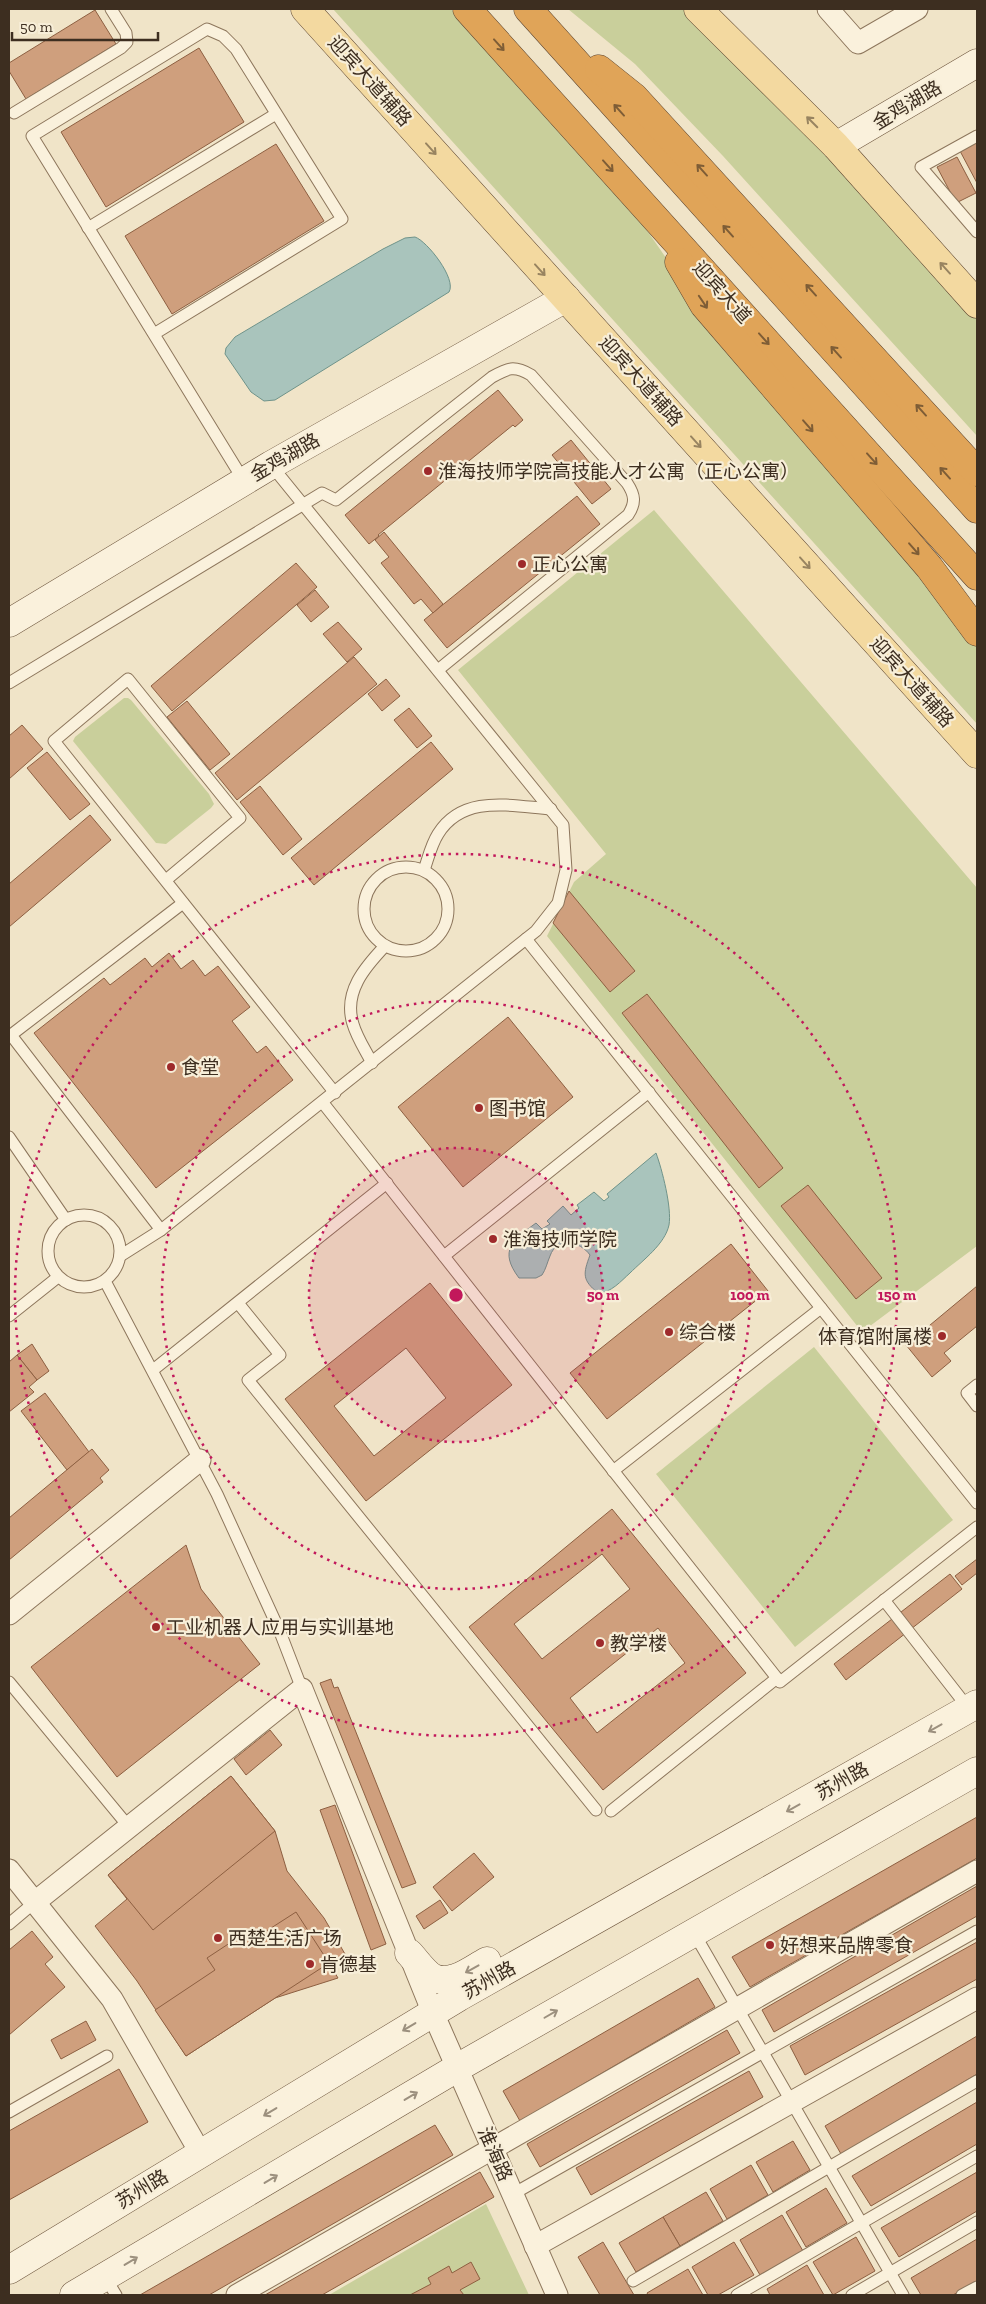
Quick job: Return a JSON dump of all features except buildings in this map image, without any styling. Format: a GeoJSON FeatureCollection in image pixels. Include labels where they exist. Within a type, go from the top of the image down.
{"type":"FeatureCollection","features":[{"type":"Feature","properties":{"kind":"highway","name":"迎宾大道"},"geometry":{"type":"LineString","coordinates":[[467,9],[977,576]]}},
{"type":"Feature","properties":{"kind":"highway"},"geometry":{"type":"LineString","coordinates":[[528,9],[977,509]]}},
{"type":"Feature","properties":{"kind":"highway"},"geometry":{"type":"LineString","coordinates":[[547,30],[634,96],[977,472]]}},
{"type":"Feature","properties":{"kind":"highway"},"geometry":{"type":"LineString","coordinates":[[652,215],[704,305],[929,567],[977,632]]}},
{"type":"Feature","properties":{"kind":"main road","name":"迎宾大道辅路"},"geometry":{"type":"LineString","coordinates":[[305,9],[977,754]]}},
{"type":"Feature","properties":{"kind":"main road"},"geometry":{"type":"LineString","coordinates":[[698,9],[836,146],[977,304]]}},
{"type":"Feature","properties":{"kind":"main road","name":"金鸡湖路"},"geometry":{"type":"LineString","coordinates":[[836,146],[977,63]]}},
{"type":"Feature","properties":{"kind":"main road","name":"金鸡湖路"},"geometry":{"type":"LineString","coordinates":[[9,623],[271,464],[566,298]]}},
{"type":"Feature","properties":{"kind":"main road","name":"苏州路"},"geometry":{"type":"LineString","coordinates":[[9,2270],[433,2013],[973,1707]]}},
{"type":"Feature","properties":{"kind":"main road"},"geometry":{"type":"LineString","coordinates":[[74,2295],[111,2286],[457,2068],[977,1771]]}},
{"type":"Feature","properties":{"kind":"main road"},"geometry":{"type":"LineString","coordinates":[[409,1953],[432,1977],[444,1980],[458,1977],[633,1880],[736,1841]]}},
{"type":"Feature","properties":{"kind":"street"},"geometry":{"type":"LineString","coordinates":[[828,9],[858,43],[917,9]]}},
{"type":"Feature","properties":{"kind":"street"},"geometry":{"type":"LineString","coordinates":[[9,1614],[200,1460]]}},
{"type":"Feature","properties":{"kind":"street"},"geometry":{"type":"LineString","coordinates":[[35,1902],[302,1688]]}},
{"type":"Feature","properties":{"kind":"street","name":"淮海路"},"geometry":{"type":"LineString","coordinates":[[302,1688],[433,2013],[557,2295]]}},
{"type":"Feature","properties":{"kind":"street"},"geometry":{"type":"LineString","coordinates":[[9,1870],[112,1999],[201,2154]]}},
{"type":"Feature","properties":{"kind":"street"},"geometry":{"type":"LineString","coordinates":[[238,2295],[977,1872]]}},
{"type":"Feature","properties":{"kind":"street"},"geometry":{"type":"LineString","coordinates":[[535,2246],[977,1998]]}},
{"type":"Feature","properties":{"kind":"lane"},"geometry":{"type":"LineString","coordinates":[[11,111],[121,48],[127,42],[126,33],[111,9]]}},
{"type":"Feature","properties":{"kind":"lane"},"geometry":{"type":"LineString","coordinates":[[154,334],[342,219],[236,49],[223,36],[206,29],[32,136],[88,228],[244,480]]}},
{"type":"Feature","properties":{"kind":"lane"},"geometry":{"type":"LineString","coordinates":[[88,228],[276,114]]}},
{"type":"Feature","properties":{"kind":"lane"},"geometry":{"type":"LineString","coordinates":[[977,136],[921,167],[977,232]]}},
{"type":"Feature","properties":{"kind":"lane"},"geometry":{"type":"LineString","coordinates":[[9,683],[322,493],[336,500],[492,377],[512,368],[531,375],[627,483],[634,493],[633,508],[628,515],[438,670]]}},
{"type":"Feature","properties":{"kind":"lane"},"geometry":{"type":"LineString","coordinates":[[120,1256],[161,1230],[323,1103],[536,931],[558,902],[566,870],[563,825],[271,464]]}},
{"type":"Feature","properties":{"kind":"lane"},"geometry":{"type":"LineString","coordinates":[[166,880],[240,818],[128,679],[54,741],[335,1093]]}},
{"type":"Feature","properties":{"kind":"lane"},"geometry":{"type":"LineString","coordinates":[[424,870],[437,836],[448,820],[457,812],[475,806],[551,810]]}},
{"type":"Feature","properties":{"kind":"lane"},"geometry":{"type":"LineString","coordinates":[[410,867],[424,870],[439,884],[447,902],[447,915],[443,928],[436,939],[412,951],[398,950],[385,946],[374,937],[366,925],[365,897],[372,884],[382,874],[396,868],[410,867]]}},
{"type":"Feature","properties":{"kind":"lane"},"geometry":{"type":"LineString","coordinates":[[161,1230],[11,1034],[183,903]]}},
{"type":"Feature","properties":{"kind":"lane"},"geometry":{"type":"LineString","coordinates":[[526,939],[977,1503]]}},
{"type":"Feature","properties":{"kind":"lane"},"geometry":{"type":"LineString","coordinates":[[372,1063],[353,1024],[351,1007],[354,988],[363,970],[385,946]]}},
{"type":"Feature","properties":{"kind":"lane"},"geometry":{"type":"LineString","coordinates":[[444,1256],[649,1092]]}},
{"type":"Feature","properties":{"kind":"lane"},"geometry":{"type":"LineString","coordinates":[[323,1103],[780,1682],[977,1527]]}},
{"type":"Feature","properties":{"kind":"lane"},"geometry":{"type":"LineString","coordinates":[[9,1137],[66,1220]]}},
{"type":"Feature","properties":{"kind":"lane"},"geometry":{"type":"LineString","coordinates":[[153,1370],[386,1184]]}},
{"type":"Feature","properties":{"kind":"lane"},"geometry":{"type":"LineString","coordinates":[[88,1215],[99,1218],[109,1224],[116,1233],[120,1244],[118,1266],[105,1281],[96,1286],[86,1288],[75,1287],[58,1276],[52,1268],[48,1246],[58,1227],[66,1220],[88,1215]]}},
{"type":"Feature","properties":{"kind":"lane"},"geometry":{"type":"LineString","coordinates":[[9,1316],[58,1276]]}},
{"type":"Feature","properties":{"kind":"lane"},"geometry":{"type":"LineString","coordinates":[[105,1281],[218,1494],[280,1632],[302,1688]]}},
{"type":"Feature","properties":{"kind":"lane"},"geometry":{"type":"LineString","coordinates":[[238,1303],[280,1355],[248,1380],[596,1810]]}},
{"type":"Feature","properties":{"kind":"lane"},"geometry":{"type":"LineString","coordinates":[[613,1470],[822,1308]]}},
{"type":"Feature","properties":{"kind":"lane"},"geometry":{"type":"LineString","coordinates":[[977,1385],[967,1393],[977,1406]]}},
{"type":"Feature","properties":{"kind":"lane"},"geometry":{"type":"LineString","coordinates":[[884,1600],[973,1707]]}},
{"type":"Feature","properties":{"kind":"lane"},"geometry":{"type":"LineString","coordinates":[[611,1811],[777,1678]]}},
{"type":"Feature","properties":{"kind":"lane"},"geometry":{"type":"LineString","coordinates":[[9,1682],[129,1827]]}},
{"type":"Feature","properties":{"kind":"lane"},"geometry":{"type":"LineString","coordinates":[[9,1924],[35,1902]]}},
{"type":"Feature","properties":{"kind":"lane"},"geometry":{"type":"LineString","coordinates":[[513,2194],[977,1930]]}},
{"type":"Feature","properties":{"kind":"lane"},"geometry":{"type":"LineString","coordinates":[[694,1933],[903,2295]]}},
{"type":"Feature","properties":{"kind":"lane"},"geometry":{"type":"LineString","coordinates":[[9,2112],[107,2056]]}},
{"type":"Feature","properties":{"kind":"lane"},"geometry":{"type":"LineString","coordinates":[[633,2281],[977,2081]]}},
{"type":"Feature","properties":{"kind":"lane"},"geometry":{"type":"LineString","coordinates":[[737,2295],[977,2156]]}},
{"type":"Feature","properties":{"kind":"lane"},"geometry":{"type":"LineString","coordinates":[[852,2295],[977,2222]]}},
{"type":"Feature","properties":{"kind":"lane"},"geometry":{"type":"LineString","coordinates":[[962,2295],[977,2287]]}},
{"type":"Feature","properties":{"kind":"green space"},"geometry":{"type":"Polygon","coordinates":[[[333,9],[451,9],[635,213],[693,297],[977,641],[977,724],[333,9]]]}},
{"type":"Feature","properties":{"kind":"green space"},"geometry":{"type":"Polygon","coordinates":[[[568,9],[683,9],[833,158],[977,318],[977,436],[723,156],[635,64],[568,9]]]}},
{"type":"Feature","properties":{"kind":"green space"},"geometry":{"type":"Polygon","coordinates":[[[654,510],[977,888],[977,1246],[862,1332],[547,936],[574,882],[606,854],[458,670],[654,510]]]}},
{"type":"Feature","properties":{"kind":"green space"},"geometry":{"type":"Polygon","coordinates":[[[124,698],[131,700],[209,794],[214,804],[166,844],[156,843],[73,741],[75,737],[124,698]]]}},
{"type":"Feature","properties":{"kind":"green space"},"geometry":{"type":"Polygon","coordinates":[[[814,1347],[953,1520],[795,1647],[656,1474],[814,1347]]]}},
{"type":"Feature","properties":{"kind":"green space"},"geometry":{"type":"Polygon","coordinates":[[[486,2204],[529,2295],[329,2295],[486,2204]]]}},
{"type":"Feature","properties":{"kind":"water"},"geometry":{"type":"Polygon","coordinates":[[[415,237],[427,245],[440,261],[449,278],[449,292],[275,400],[264,401],[251,392],[225,354],[226,348],[235,337],[383,249],[405,238],[415,237]]]}},
{"type":"Feature","properties":{"kind":"water"},"geometry":{"type":"Polygon","coordinates":[[[656,1153],[668,1199],[669,1225],[667,1232],[658,1245],[623,1280],[611,1289],[598,1293],[589,1284],[585,1276],[590,1255],[581,1246],[569,1243],[558,1245],[553,1250],[542,1275],[536,1278],[519,1278],[513,1268],[509,1253],[515,1240],[536,1223],[542,1229],[550,1224],[547,1221],[563,1206],[571,1215],[579,1208],[577,1205],[594,1192],[604,1201],[609,1197],[607,1194],[656,1153]]]}},
{"type":"Feature","properties":{"kind":"place","name":"淮海技师学院高技能人才公寓（正心公寓）"},"geometry":{"type":"Point","coordinates":[428,471]}},
{"type":"Feature","properties":{"kind":"place","name":"正心公寓"},"geometry":{"type":"Point","coordinates":[522,564]}},
{"type":"Feature","properties":{"kind":"place","name":"食堂"},"geometry":{"type":"Point","coordinates":[171,1067]}},
{"type":"Feature","properties":{"kind":"place","name":"图书馆"},"geometry":{"type":"Point","coordinates":[479,1108]}},
{"type":"Feature","properties":{"kind":"place","name":"淮海技师学院"},"geometry":{"type":"Point","coordinates":[493,1239]}},
{"type":"Feature","properties":{"kind":"place","name":"综合楼"},"geometry":{"type":"Point","coordinates":[669,1332]}},
{"type":"Feature","properties":{"kind":"place","name":"体育馆附属楼"},"geometry":{"type":"Point","coordinates":[942,1336]}},
{"type":"Feature","properties":{"kind":"place","name":"工业机器人应用与实训基地"},"geometry":{"type":"Point","coordinates":[156,1627]}},
{"type":"Feature","properties":{"kind":"place","name":"教学楼"},"geometry":{"type":"Point","coordinates":[600,1643]}},
{"type":"Feature","properties":{"kind":"place","name":"西楚生活广场"},"geometry":{"type":"Point","coordinates":[218,1938]}},
{"type":"Feature","properties":{"kind":"place","name":"好想来品牌零食"},"geometry":{"type":"Point","coordinates":[770,1945]}},
{"type":"Feature","properties":{"kind":"place","name":"肯德基"},"geometry":{"type":"Point","coordinates":[310,1964]}}]}
